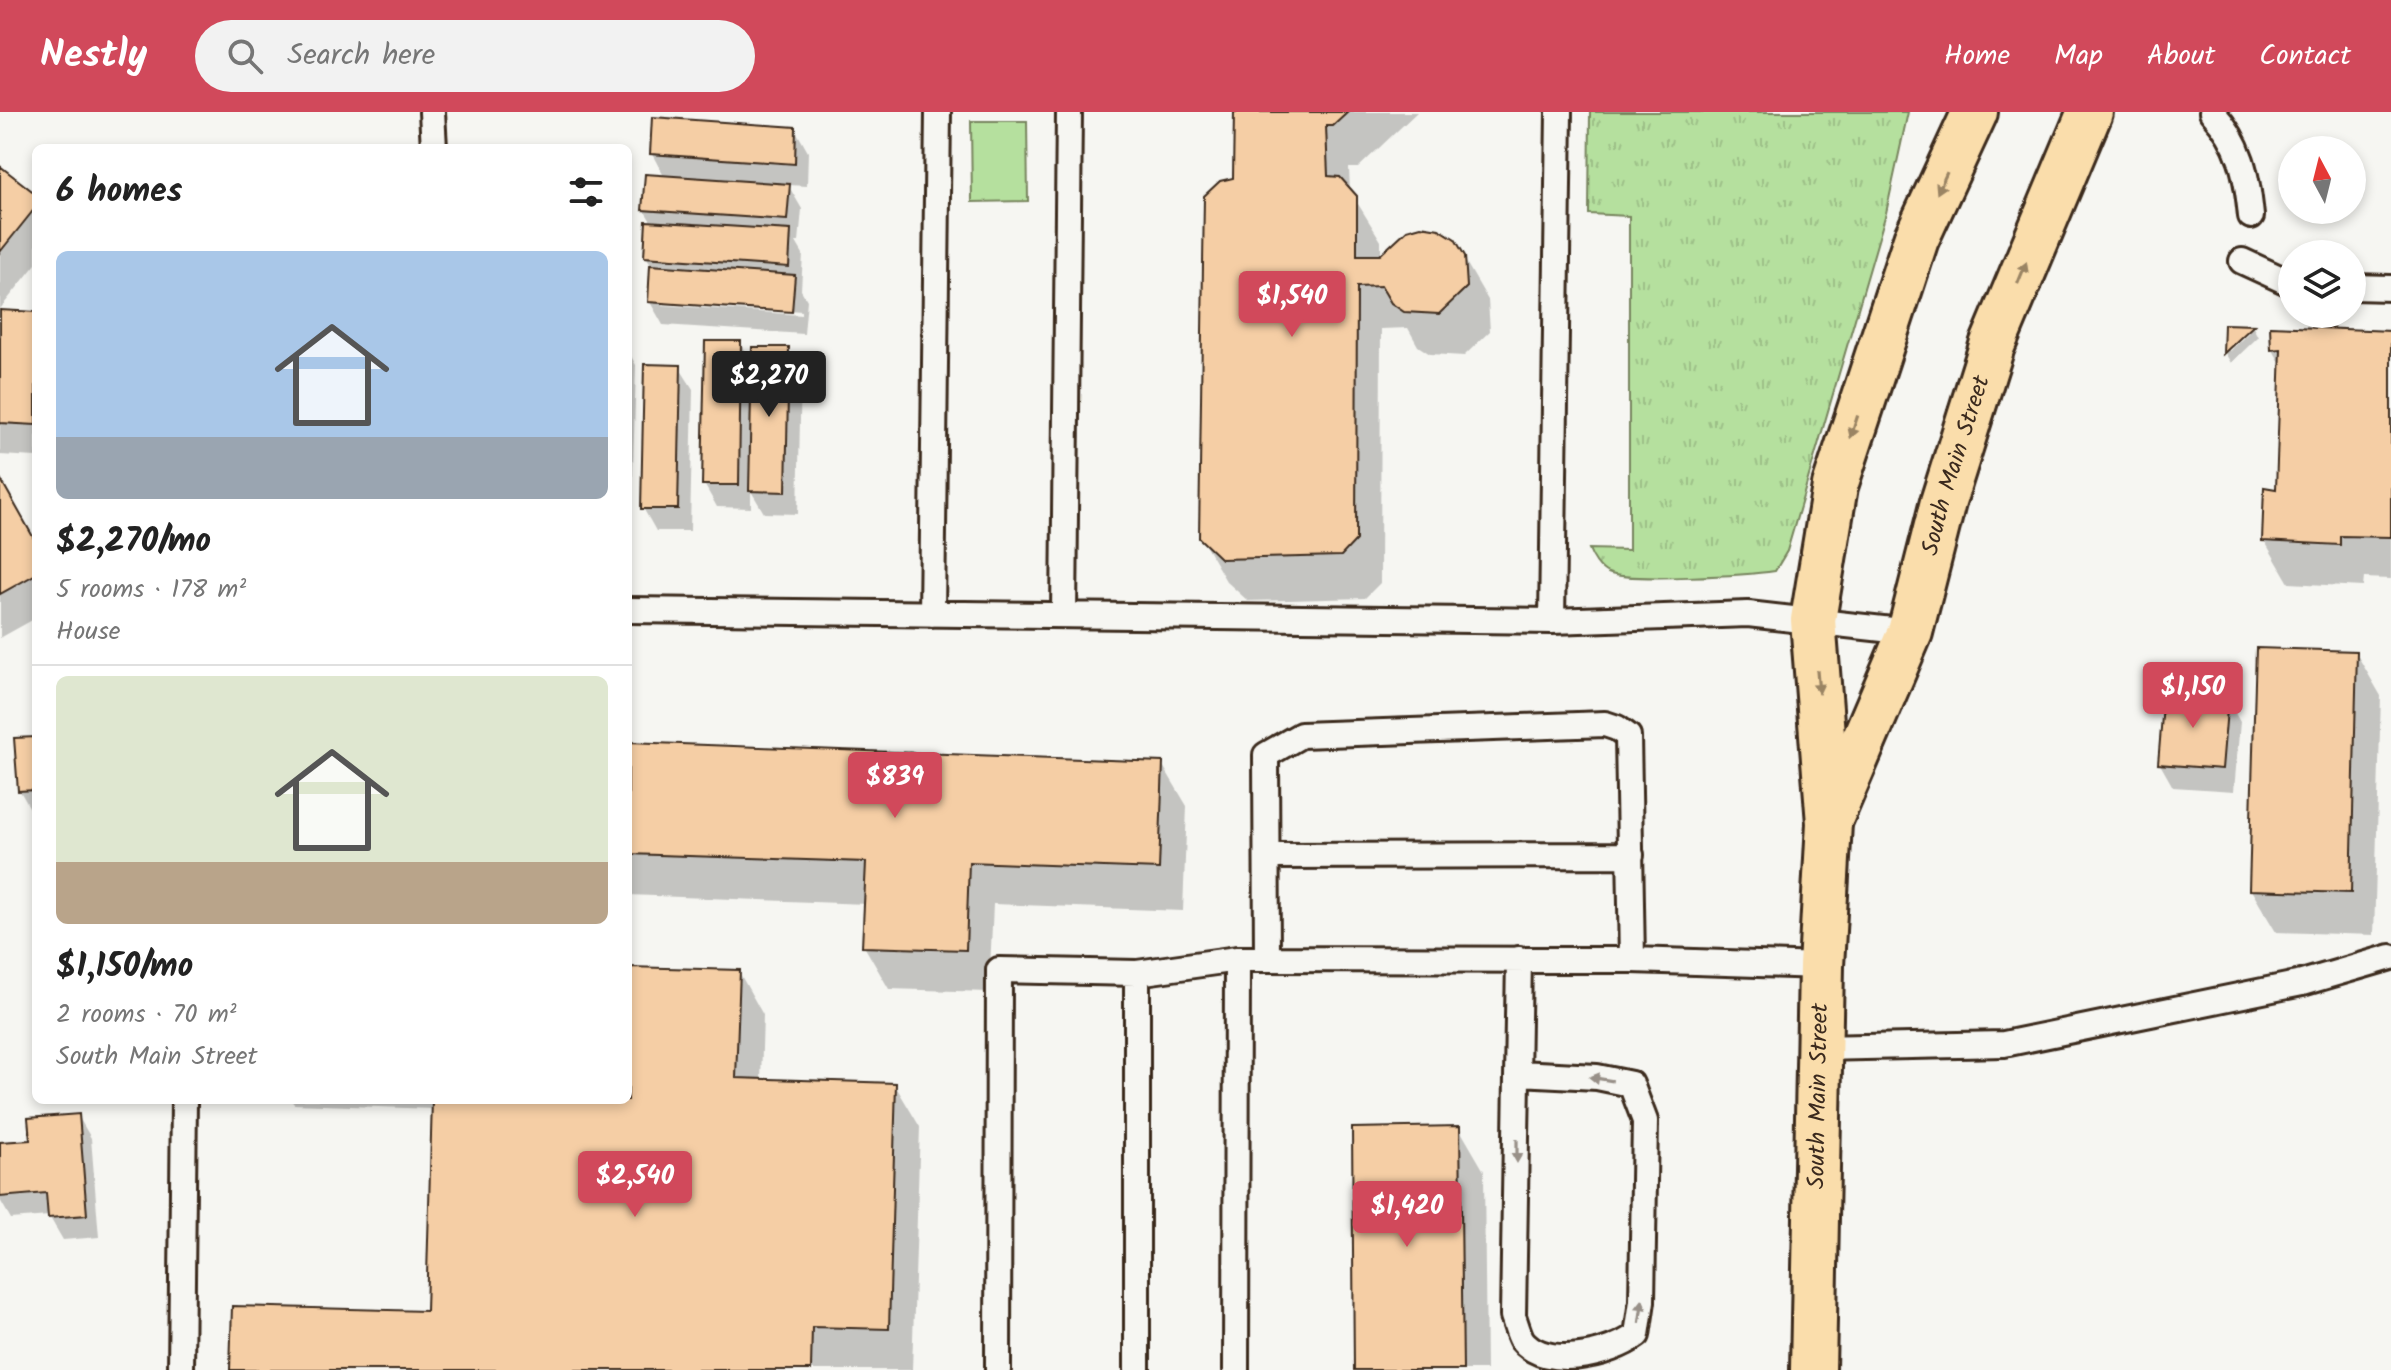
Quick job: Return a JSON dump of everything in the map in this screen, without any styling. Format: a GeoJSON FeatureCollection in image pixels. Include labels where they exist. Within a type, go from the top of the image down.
{"type":"FeatureCollection","features":[{"type":"Feature","properties":{"kind":"main road","name":"South Main Street"},"geometry":{"type":"LineString","coordinates":[[1813,1370],[1821,966],[1829,823],[1813,620],[1835,486],[1916,239],[1975,112]]}},
{"type":"Feature","properties":{"kind":"main road","name":"South Main Street"},"geometry":{"type":"LineString","coordinates":[[1829,823],[1910,632],[1943,502],[1992,346],[2090,112]]}},
{"type":"Feature","properties":{"kind":"lane"},"geometry":{"type":"LineString","coordinates":[[432,112],[434,144]]}},
{"type":"Feature","properties":{"kind":"lane"},"geometry":{"type":"LineString","coordinates":[[932,614],[938,112]]}},
{"type":"Feature","properties":{"kind":"lane"},"geometry":{"type":"LineString","coordinates":[[1064,615],[1069,112]]}},
{"type":"Feature","properties":{"kind":"lane"},"geometry":{"type":"LineString","coordinates":[[1552,621],[1559,112]]}},
{"type":"Feature","properties":{"kind":"lane"},"geometry":{"type":"LineString","coordinates":[[2212,112],[2237,144],[2247,178],[2251,216]]}},
{"type":"Feature","properties":{"kind":"lane"},"geometry":{"type":"LineString","coordinates":[[2242,261],[2278,278]]}},
{"type":"Feature","properties":{"kind":"lane"},"geometry":{"type":"LineString","coordinates":[[2366,287],[2391,288]]}},
{"type":"Feature","properties":{"kind":"lane"},"geometry":{"type":"LineString","coordinates":[[632,610],[1552,621],[1748,614],[1910,632]]}},
{"type":"Feature","properties":{"kind":"lane"},"geometry":{"type":"LineString","coordinates":[[1267,959],[1266,755],[1301,735],[1605,724],[1628,736],[1632,960]]}},
{"type":"Feature","properties":{"kind":"lane"},"geometry":{"type":"LineString","coordinates":[[1267,856],[1631,855]]}},
{"type":"Feature","properties":{"kind":"lane"},"geometry":{"type":"LineString","coordinates":[[1819,1048],[2004,1044],[2302,983],[2391,957]]}},
{"type":"Feature","properties":{"kind":"lane"},"geometry":{"type":"LineString","coordinates":[[998,1370],[999,970],[1137,973],[1237,959],[1632,960],[1821,966]]}},
{"type":"Feature","properties":{"kind":"lane"},"geometry":{"type":"LineString","coordinates":[[1236,1370],[1237,959]]}},
{"type":"Feature","properties":{"kind":"lane"},"geometry":{"type":"LineString","coordinates":[[1518,1073],[1597,1077],[1631,1084],[1645,1121],[1642,1301],[1637,1335],[1614,1352],[1581,1361],[1544,1358],[1523,1342],[1513,1316],[1519,959]]}},
{"type":"Feature","properties":{"kind":"lane"},"geometry":{"type":"LineString","coordinates":[[1137,973],[1137,1370]]}},
{"type":"Feature","properties":{"kind":"lane"},"geometry":{"type":"LineString","coordinates":[[181,1370],[184,1104]]}},
{"type":"Feature","properties":{"kind":"green space"},"geometry":{"type":"Polygon","coordinates":[[[1590,112],[1908,112],[1886,213],[1787,551],[1775,571],[1689,577],[1620,576],[1602,569],[1589,549],[1629,550],[1629,216],[1589,214],[1590,112]]]}},
{"type":"Feature","properties":{"kind":"green space"},"geometry":{"type":"Polygon","coordinates":[[[971,121],[1027,121],[1028,201],[972,202],[971,121]]]}},
{"type":"Feature","properties":{"kind":"building"},"geometry":{"type":"Polygon","coordinates":[[[1234,112],[1348,112],[1333,126],[1326,126],[1328,176],[1340,177],[1357,196],[1357,255],[1380,255],[1407,230],[1421,226],[1439,229],[1455,239],[1465,256],[1467,287],[1439,314],[1404,312],[1391,303],[1381,286],[1357,287],[1356,540],[1341,556],[1221,559],[1199,538],[1204,196],[1220,181],[1233,178],[1234,112]]]}},
{"type":"Feature","properties":{"kind":"building"},"geometry":{"type":"Polygon","coordinates":[[[652,117],[796,127],[795,164],[650,154],[652,117]]]}},
{"type":"Feature","properties":{"kind":"building"},"geometry":{"type":"Polygon","coordinates":[[[0,166],[32,191],[32,212],[0,252],[0,166]]]}},
{"type":"Feature","properties":{"kind":"building"},"geometry":{"type":"Polygon","coordinates":[[[645,174],[790,184],[787,220],[642,210],[645,174]]]}},
{"type":"Feature","properties":{"kind":"building"},"geometry":{"type":"Polygon","coordinates":[[[646,221],[791,230],[789,267],[644,257],[646,221]]]}},
{"type":"Feature","properties":{"kind":"building"},"geometry":{"type":"Polygon","coordinates":[[[650,265],[795,275],[792,312],[648,302],[650,265]]]}},
{"type":"Feature","properties":{"kind":"building"},"geometry":{"type":"Polygon","coordinates":[[[0,310],[32,312],[32,425],[0,423],[0,310]]]}},
{"type":"Feature","properties":{"kind":"building"},"geometry":{"type":"Polygon","coordinates":[[[2224,324],[2254,325],[2223,354],[2224,324]]]}},
{"type":"Feature","properties":{"kind":"building"},"geometry":{"type":"Polygon","coordinates":[[[2270,326],[2391,331],[2391,537],[2340,536],[2340,545],[2262,541],[2264,487],[2276,489],[2281,349],[2271,350],[2270,326]]]}},
{"type":"Feature","properties":{"kind":"building"},"geometry":{"type":"Polygon","coordinates":[[[705,341],[741,341],[739,485],[702,485],[705,341]]]}},
{"type":"Feature","properties":{"kind":"building"},"geometry":{"type":"Polygon","coordinates":[[[752,347],[789,347],[786,492],[749,491],[752,347]]]}},
{"type":"Feature","properties":{"kind":"building"},"geometry":{"type":"Polygon","coordinates":[[[644,364],[681,365],[678,509],[641,509],[644,364]]]}},
{"type":"Feature","properties":{"kind":"building"},"geometry":{"type":"Polygon","coordinates":[[[0,478],[32,535],[32,576],[0,594],[0,478]]]}},
{"type":"Feature","properties":{"kind":"building"},"geometry":{"type":"Polygon","coordinates":[[[2256,648],[2357,651],[2351,893],[2249,890],[2256,648]]]}},
{"type":"Feature","properties":{"kind":"building"},"geometry":{"type":"Polygon","coordinates":[[[2164,692],[2228,697],[2222,769],[2158,764],[2164,692]]]}},
{"type":"Feature","properties":{"kind":"building"},"geometry":{"type":"Polygon","coordinates":[[[32,737],[32,790],[18,791],[14,738],[32,737]]]}},
{"type":"Feature","properties":{"kind":"building"},"geometry":{"type":"Polygon","coordinates":[[[632,742],[1163,762],[1159,869],[969,862],[966,950],[862,947],[866,862],[632,854],[632,742]]]}},
{"type":"Feature","properties":{"kind":"building"},"geometry":{"type":"Polygon","coordinates":[[[632,967],[740,970],[736,1078],[896,1083],[889,1329],[812,1327],[811,1370],[230,1370],[232,1306],[426,1311],[432,1104],[632,1104],[632,967]]]}},
{"type":"Feature","properties":{"kind":"building"},"geometry":{"type":"Polygon","coordinates":[[[79,1114],[87,1215],[48,1218],[46,1193],[0,1197],[0,1142],[30,1140],[28,1118],[79,1114]]]}},
{"type":"Feature","properties":{"kind":"building"},"geometry":{"type":"Polygon","coordinates":[[[1460,1126],[1463,1370],[1354,1370],[1352,1128],[1460,1126]]]}}]}
